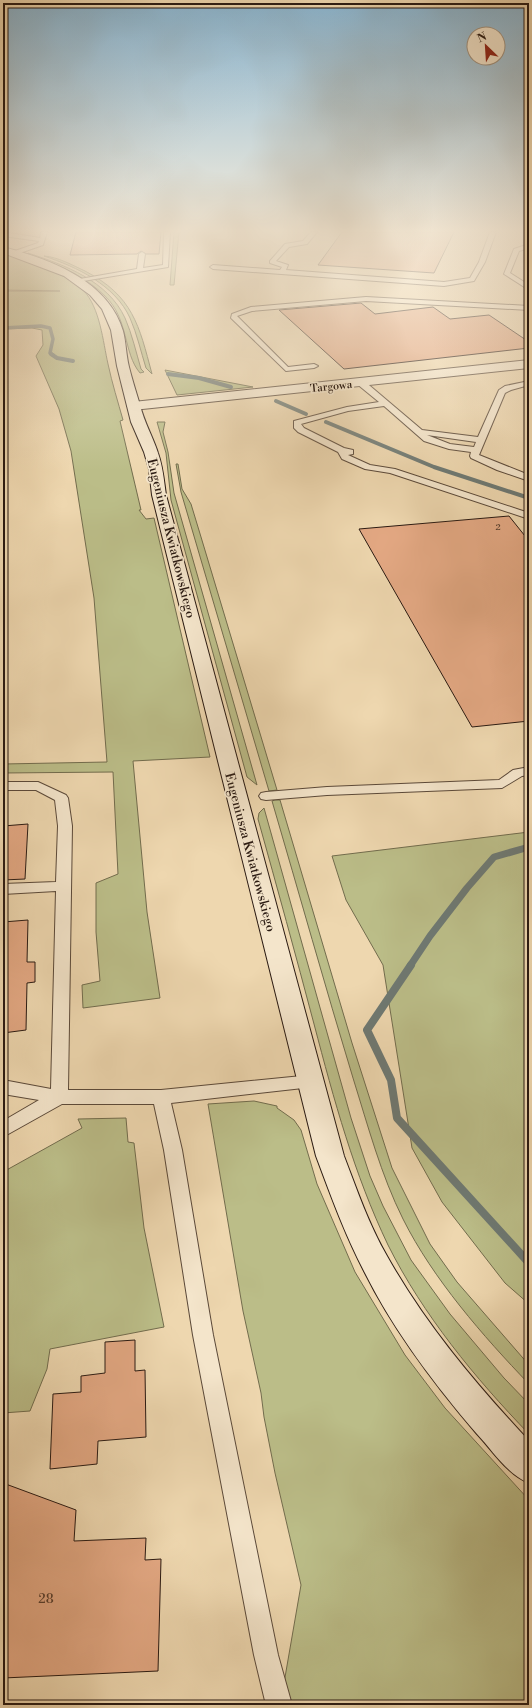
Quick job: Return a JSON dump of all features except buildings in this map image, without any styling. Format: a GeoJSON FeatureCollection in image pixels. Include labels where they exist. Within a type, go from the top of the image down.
{"type":"FeatureCollection","features":[{"type":"Feature","properties":{"kind":"main road","name":"Eugeniusza Kwiatkowskiego"},"geometry":{"type":"LineString","coordinates":[[109,312],[119,337],[123,366],[133,406],[156,469],[159,495],[312,1081],[330,1156],[344,1192],[376,1264],[397,1301],[432,1351],[475,1406],[529,1466]]}},
{"type":"Feature","properties":{"kind":"main road","name":"Targowa"},"geometry":{"type":"LineString","coordinates":[[133,406],[529,364]]}},
{"type":"Feature","properties":{"kind":"lane"},"geometry":{"type":"LineString","coordinates":[[242,312],[234,314],[234,318],[286,369],[314,366]]}},
{"type":"Feature","properties":{"kind":"lane"},"geometry":{"type":"LineString","coordinates":[[360,382],[427,440],[449,446],[476,450]]}},
{"type":"Feature","properties":{"kind":"lane"},"geometry":{"type":"LineString","coordinates":[[529,384],[508,388],[502,392],[474,456],[500,468],[529,478]]}},
{"type":"Feature","properties":{"kind":"lane"},"geometry":{"type":"LineString","coordinates":[[361,454],[341,450],[301,430],[297,426],[297,423],[347,409],[384,404]]}},
{"type":"Feature","properties":{"kind":"lane"},"geometry":{"type":"LineString","coordinates":[[416,432],[482,440]]}},
{"type":"Feature","properties":{"kind":"lane"},"geometry":{"type":"LineString","coordinates":[[341,450],[345,457],[350,460],[368,466],[392,471],[529,516]]}},
{"type":"Feature","properties":{"kind":"lane"},"geometry":{"type":"LineString","coordinates":[[376,460],[384,462],[392,471]]}},
{"type":"Feature","properties":{"kind":"lane"},"geometry":{"type":"LineString","coordinates":[[266,796],[327,790],[502,784],[518,773],[529,772]]}},
{"type":"Feature","properties":{"kind":"lane"},"geometry":{"type":"LineString","coordinates":[[3,786],[38,786],[61,798],[65,826],[58,1096]]}},
{"type":"Feature","properties":{"kind":"lane"},"geometry":{"type":"LineString","coordinates":[[3,889],[63,886]]}},
{"type":"Feature","properties":{"kind":"lane"},"geometry":{"type":"LineString","coordinates":[[3,1086],[58,1096],[161,1097],[312,1081]]}},
{"type":"Feature","properties":{"kind":"lane"},"geometry":{"type":"LineString","coordinates":[[3,1130],[58,1096]]}},
{"type":"Feature","properties":{"kind":"lane"},"geometry":{"type":"LineString","coordinates":[[161,1097],[174,1150],[206,1350],[266,1655],[279,1705]]}},
{"type":"Feature","properties":{"kind":"green space"},"geometry":{"type":"Polygon","coordinates":[[[3,312],[96,312],[123,420],[120,421],[141,510],[139,510],[146,519],[154,518],[210,757],[133,761],[147,912],[160,998],[83,1008],[82,985],[100,981],[96,932],[96,883],[118,874],[113,772],[3,773],[3,764],[107,762],[94,598],[71,451],[59,409],[36,356],[43,345],[42,330],[32,328],[3,329],[3,312]]]}},
{"type":"Feature","properties":{"kind":"green space"},"geometry":{"type":"Polygon","coordinates":[[[116,312],[121,312],[125,318],[141,369],[144,372],[140,373],[135,365],[116,312]]]}},
{"type":"Feature","properties":{"kind":"green space"},"geometry":{"type":"Polygon","coordinates":[[[126,312],[130,312],[138,326],[152,374],[146,368],[130,318],[126,312]]]}},
{"type":"Feature","properties":{"kind":"green space"},"geometry":{"type":"Polygon","coordinates":[[[165,370],[253,387],[177,395],[165,370]]]}},
{"type":"Feature","properties":{"kind":"green space"},"geometry":{"type":"Polygon","coordinates":[[[157,422],[165,422],[163,432],[168,452],[174,493],[257,785],[247,777],[171,500],[166,453],[157,422]]]}},
{"type":"Feature","properties":{"kind":"green space"},"geometry":{"type":"Polygon","coordinates":[[[176,464],[178,464],[182,489],[191,504],[277,790],[269,791],[181,492],[176,464]]]}},
{"type":"Feature","properties":{"kind":"green space"},"geometry":{"type":"Polygon","coordinates":[[[280,800],[352,1043],[392,1168],[430,1244],[457,1282],[529,1365],[529,1384],[477,1327],[444,1285],[415,1241],[395,1202],[375,1150],[343,1043],[272,801],[280,800]]]}},
{"type":"Feature","properties":{"kind":"green space"},"geometry":{"type":"Polygon","coordinates":[[[264,808],[351,1118],[370,1176],[383,1206],[411,1260],[450,1314],[504,1378],[529,1404],[529,1434],[489,1391],[451,1345],[434,1321],[402,1271],[376,1218],[355,1164],[329,1081],[258,819],[259,813],[264,808]]]}},
{"type":"Feature","properties":{"kind":"green space"},"geometry":{"type":"Polygon","coordinates":[[[529,832],[529,1304],[505,1283],[442,1202],[412,1148],[383,965],[346,900],[332,856],[529,832]]]}},
{"type":"Feature","properties":{"kind":"green space"},"geometry":{"type":"Polygon","coordinates":[[[254,1101],[277,1106],[277,1108],[294,1120],[301,1130],[317,1184],[355,1272],[405,1355],[445,1408],[529,1500],[529,1705],[290,1705],[284,1683],[301,1585],[275,1473],[261,1393],[243,1311],[208,1104],[254,1101]]]}},
{"type":"Feature","properties":{"kind":"green space"},"geometry":{"type":"Polygon","coordinates":[[[126,1118],[128,1142],[134,1143],[144,1228],[164,1327],[50,1349],[47,1369],[30,1411],[3,1413],[3,1172],[82,1128],[78,1119],[126,1118]]]}},
{"type":"Feature","properties":{"kind":"waterway"},"geometry":{"type":"LineString","coordinates":[[3,328],[41,326],[50,328],[53,339],[50,353],[53,355]]}},
{"type":"Feature","properties":{"kind":"waterway"},"geometry":{"type":"LineString","coordinates":[[51,354],[57,358],[73,361]]}},
{"type":"Feature","properties":{"kind":"waterway"},"geometry":{"type":"LineString","coordinates":[[168,374],[199,378],[231,387]]}},
{"type":"Feature","properties":{"kind":"waterway"},"geometry":{"type":"LineString","coordinates":[[276,401],[306,414]]}},
{"type":"Feature","properties":{"kind":"waterway"},"geometry":{"type":"LineString","coordinates":[[326,422],[434,467],[529,498]]}},
{"type":"Feature","properties":{"kind":"waterway"},"geometry":{"type":"LineString","coordinates":[[410,966],[430,936],[467,888],[494,857],[529,847]]}},
{"type":"Feature","properties":{"kind":"waterway"},"geometry":{"type":"LineString","coordinates":[[411,965],[367,1030],[391,1080],[397,1118],[529,1263]]}}]}
